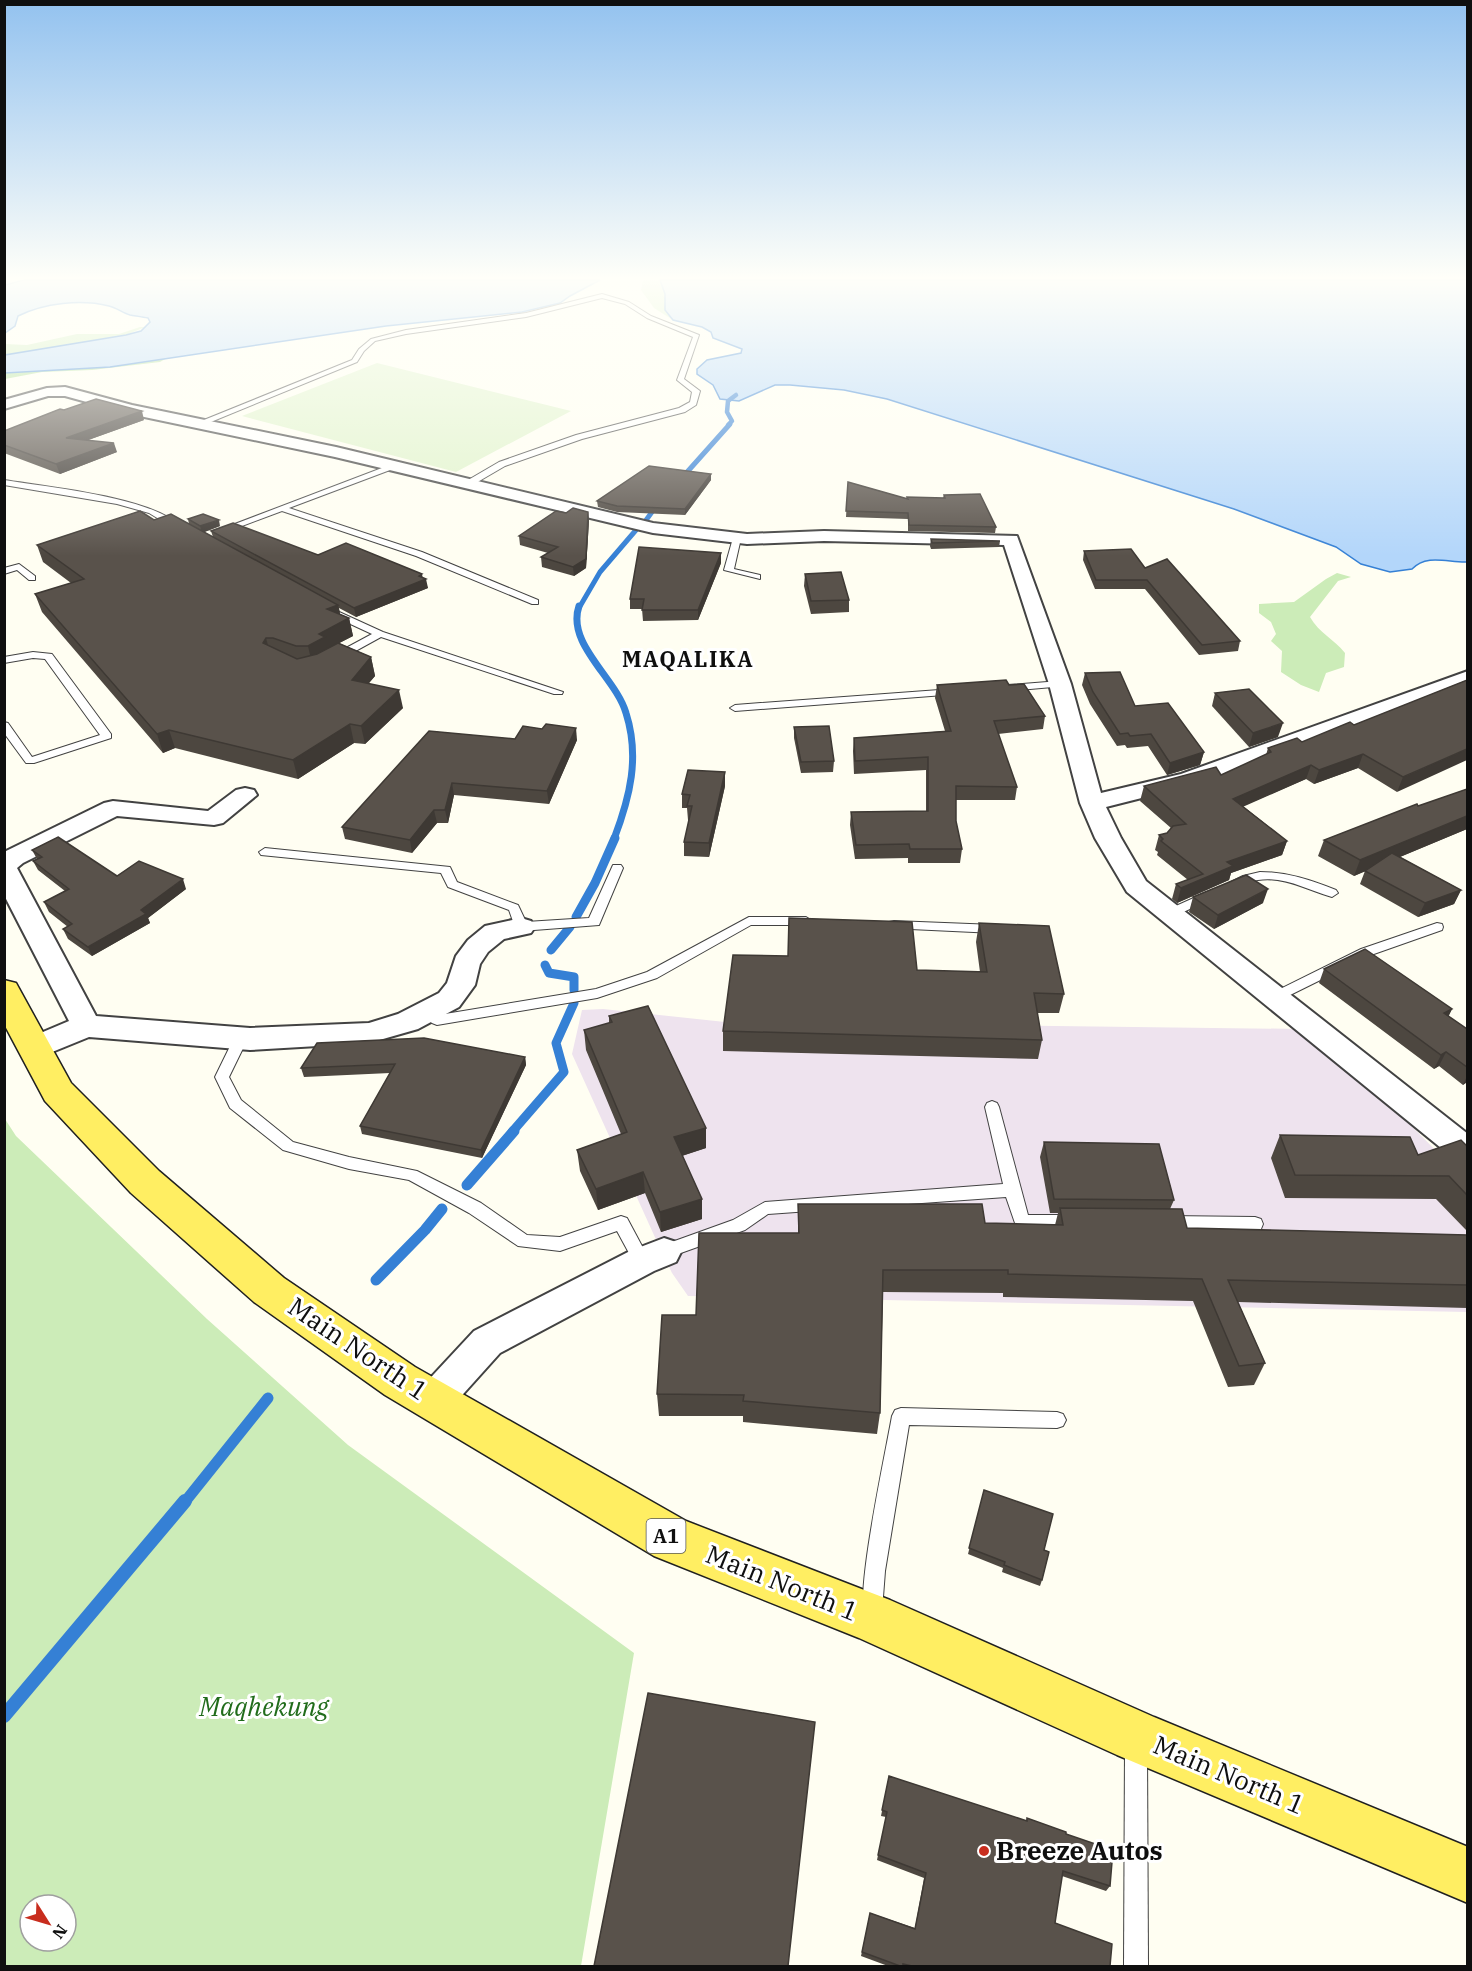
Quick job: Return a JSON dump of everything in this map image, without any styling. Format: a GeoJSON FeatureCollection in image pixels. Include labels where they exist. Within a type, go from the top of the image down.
{"type":"FeatureCollection","features":[{"type":"Feature","properties":{"kind":"main road","name":"Main North 1"},"geometry":{"type":"LineString","coordinates":[[4,991],[58,1092],[145,1182],[269,1290],[400,1381],[671,1539],[872,1618],[1136,1736],[1467,1875]]}},
{"type":"Feature","properties":{"kind":"street"},"geometry":{"type":"LineString","coordinates":[[4,405],[47,392],[65,391],[198,424],[395,465],[466,485],[591,512],[646,527],[737,538],[824,536],[1011,540],[1060,684],[1092,803],[1108,838],[1136,886],[1467,1152]]}},
{"type":"Feature","properties":{"kind":"street"},"geometry":{"type":"LineString","coordinates":[[1092,803],[1189,779],[1467,677]]}},
{"type":"Feature","properties":{"kind":"street"},"geometry":{"type":"LineString","coordinates":[[86,1026],[4,868],[14,857],[113,808],[214,818],[245,795]]}},
{"type":"Feature","properties":{"kind":"street"},"geometry":{"type":"LineString","coordinates":[[35,1048],[86,1026],[241,1038],[369,1033],[408,1022],[449,1000],[461,986],[466,963],[478,946],[495,932],[521,927]]}},
{"type":"Feature","properties":{"kind":"street"},"geometry":{"type":"LineString","coordinates":[[434,1400],[487,1342],[653,1256]]}},
{"type":"Feature","properties":{"kind":"lane"},"geometry":{"type":"LineString","coordinates":[[198,424],[328,372]]}},
{"type":"Feature","properties":{"kind":"lane"},"geometry":{"type":"LineString","coordinates":[[466,485],[502,464],[579,437],[682,410],[693,403],[696,391],[680,380],[683,372]]}},
{"type":"Feature","properties":{"kind":"lane"},"geometry":{"type":"LineString","coordinates":[[217,532],[395,465]]}},
{"type":"Feature","properties":{"kind":"lane"},"geometry":{"type":"LineString","coordinates":[[4,482],[117,502],[152,511],[183,530]]}},
{"type":"Feature","properties":{"kind":"lane"},"geometry":{"type":"LineString","coordinates":[[282,508],[419,554],[535,602]]}},
{"type":"Feature","properties":{"kind":"lane"},"geometry":{"type":"LineString","coordinates":[[737,538],[729,570],[758,577]]}},
{"type":"Feature","properties":{"kind":"lane"},"geometry":{"type":"LineString","coordinates":[[4,571],[19,567],[32,578]]}},
{"type":"Feature","properties":{"kind":"lane"},"geometry":{"type":"LineString","coordinates":[[322,606],[380,634],[558,692]]}},
{"type":"Feature","properties":{"kind":"lane"},"geometry":{"type":"LineString","coordinates":[[327,662],[380,634]]}},
{"type":"Feature","properties":{"kind":"lane"},"geometry":{"type":"LineString","coordinates":[[4,660],[33,655],[48,656],[107,736],[30,761],[4,725]]}},
{"type":"Feature","properties":{"kind":"lane"},"geometry":{"type":"LineString","coordinates":[[993,689],[1060,684]]}},
{"type":"Feature","properties":{"kind":"lane"},"geometry":{"type":"LineString","coordinates":[[735,708],[970,690]]}},
{"type":"Feature","properties":{"kind":"lane"},"geometry":{"type":"LineString","coordinates":[[265,852],[446,870],[452,885],[514,908],[521,927],[594,922],[617,868]]}},
{"type":"Feature","properties":{"kind":"lane"},"geometry":{"type":"LineString","coordinates":[[1171,913],[1243,879],[1270,876],[1295,878],[1332,893]]}},
{"type":"Feature","properties":{"kind":"lane"},"geometry":{"type":"LineString","coordinates":[[426,1012],[437,1020],[597,993],[652,975],[749,921],[823,922]]}},
{"type":"Feature","properties":{"kind":"lane"},"geometry":{"type":"LineString","coordinates":[[880,924],[1008,930]]}},
{"type":"Feature","properties":{"kind":"lane"},"geometry":{"type":"LineString","coordinates":[[1273,998],[1366,951],[1437,927]]}},
{"type":"Feature","properties":{"kind":"lane"},"geometry":{"type":"LineString","coordinates":[[241,1038],[222,1077],[236,1104],[288,1146],[349,1163],[412,1175],[475,1208],[524,1241],[560,1244],[621,1223],[653,1256],[739,1225],[765,1208],[1012,1190]]}},
{"type":"Feature","properties":{"kind":"lane"},"geometry":{"type":"LineString","coordinates":[[992,1107],[1022,1221],[1092,1222]]}},
{"type":"Feature","properties":{"kind":"lane"},"geometry":{"type":"LineString","coordinates":[[1150,1223],[1255,1224]]}},
{"type":"Feature","properties":{"kind":"lane"},"geometry":{"type":"LineString","coordinates":[[872,1618],[875,1571],[901,1416],[1057,1420]]}},
{"type":"Feature","properties":{"kind":"lane"},"geometry":{"type":"LineString","coordinates":[[1136,1736],[1136,1966]]}},
{"type":"Feature","properties":{"kind":"shaded area"},"geometry":{"type":"Polygon","coordinates":[[[603,1009],[725,1022],[1301,1029],[1384,1098],[1448,1163],[1467,1177],[1467,1312],[688,1296],[672,1273],[658,1244],[572,1054],[582,1010],[603,1009]]]}},
{"type":"Feature","properties":{"kind":"green space"},"geometry":{"type":"Polygon","coordinates":[[[9,372],[42,372],[5,379],[5,373],[9,372]]]}},
{"type":"Feature","properties":{"kind":"green space"},"geometry":{"type":"Polygon","coordinates":[[[354,372],[413,372],[571,411],[456,472],[242,416],[354,372]]]}},
{"type":"Feature","properties":{"kind":"green space"},"geometry":{"type":"Polygon","coordinates":[[[1337,573],[1351,577],[1338,581],[1310,617],[1345,653],[1344,667],[1326,673],[1319,692],[1301,685],[1281,672],[1282,651],[1271,641],[1276,634],[1271,622],[1259,613],[1259,604],[1294,602],[1337,573]]]}},
{"type":"Feature","properties":{"kind":"green space","name":"Maqhekung"},"geometry":{"type":"Polygon","coordinates":[[[5,1119],[16,1136],[207,1319],[348,1445],[634,1653],[581,1966],[5,1966],[5,1119]]]}},
{"type":"Feature","properties":{"kind":"water"},"geometry":{"type":"Polygon","coordinates":[[[697,372],[1467,372],[1467,562],[1431,560],[1424,561],[1412,569],[1390,572],[1361,564],[1336,547],[1234,509],[887,399],[844,390],[775,385],[739,401],[720,399],[713,385],[697,372]]]}},
{"type":"Feature","properties":{"kind":"building"},"geometry":{"type":"Polygon","coordinates":[[[96,399],[142,411],[66,438],[114,443],[56,464],[4,445],[4,431],[60,409],[64,410],[96,399]]]}},
{"type":"Feature","properties":{"kind":"building"},"geometry":{"type":"Polygon","coordinates":[[[649,466],[711,474],[685,509],[617,506],[597,501],[649,466]]]}},
{"type":"Feature","properties":{"kind":"building"},"geometry":{"type":"Polygon","coordinates":[[[848,482],[908,499],[907,497],[945,498],[944,495],[980,494],[996,527],[909,525],[908,513],[846,511],[848,482]]]}},
{"type":"Feature","properties":{"kind":"building"},"geometry":{"type":"Polygon","coordinates":[[[573,508],[588,512],[586,559],[573,567],[541,557],[558,547],[519,536],[556,511],[566,513],[573,508]]]}},
{"type":"Feature","properties":{"kind":"building"},"geometry":{"type":"Polygon","coordinates":[[[140,511],[154,520],[171,514],[338,605],[327,609],[349,618],[319,634],[325,637],[308,646],[296,646],[273,638],[266,638],[263,643],[297,659],[317,654],[338,643],[371,657],[352,680],[399,690],[361,726],[350,724],[293,760],[169,730],[157,734],[35,594],[84,579],[37,545],[140,511]]]}},
{"type":"Feature","properties":{"kind":"building"},"geometry":{"type":"Polygon","coordinates":[[[203,514],[219,520],[200,526],[188,519],[203,514]]]}},
{"type":"Feature","properties":{"kind":"building"},"geometry":{"type":"Polygon","coordinates":[[[233,523],[318,555],[346,543],[422,574],[419,576],[426,579],[354,608],[211,531],[233,523]]]}},
{"type":"Feature","properties":{"kind":"building"},"geometry":{"type":"Polygon","coordinates":[[[931,539],[1000,541],[932,543],[931,539]]]}},
{"type":"Feature","properties":{"kind":"building"},"geometry":{"type":"Polygon","coordinates":[[[639,547],[721,553],[698,610],[642,610],[644,599],[630,599],[639,547]]]}},
{"type":"Feature","properties":{"kind":"building"},"geometry":{"type":"Polygon","coordinates":[[[1131,549],[1145,568],[1167,559],[1240,641],[1202,645],[1147,580],[1096,580],[1084,551],[1131,549]]]}},
{"type":"Feature","properties":{"kind":"building"},"geometry":{"type":"Polygon","coordinates":[[[841,572],[849,600],[811,601],[805,574],[841,572]]]}},
{"type":"Feature","properties":{"kind":"building"},"geometry":{"type":"Polygon","coordinates":[[[1120,672],[1135,706],[1168,703],[1204,752],[1170,763],[1151,734],[1130,736],[1128,733],[1120,734],[1093,692],[1085,673],[1120,672]]]}},
{"type":"Feature","properties":{"kind":"building"},"geometry":{"type":"Polygon","coordinates":[[[1006,680],[1009,685],[1024,684],[1045,716],[994,721],[1017,787],[956,786],[956,821],[962,849],[910,849],[909,844],[856,845],[851,812],[928,811],[928,757],[855,761],[854,738],[951,731],[937,685],[1006,680]]]}},
{"type":"Feature","properties":{"kind":"building"},"geometry":{"type":"Polygon","coordinates":[[[1467,680],[1467,749],[1403,777],[1363,754],[1319,770],[1311,765],[1233,799],[1287,841],[1227,862],[1233,866],[1181,888],[1176,884],[1203,874],[1161,841],[1163,839],[1159,835],[1167,833],[1173,826],[1186,824],[1144,786],[1216,767],[1221,775],[1271,752],[1268,748],[1297,738],[1302,742],[1350,722],[1354,725],[1467,680]]]}},
{"type":"Feature","properties":{"kind":"building"},"geometry":{"type":"Polygon","coordinates":[[[1249,689],[1283,723],[1253,733],[1215,693],[1249,689]]]}},
{"type":"Feature","properties":{"kind":"building"},"geometry":{"type":"Polygon","coordinates":[[[546,724],[576,728],[547,791],[452,783],[445,810],[434,810],[410,840],[342,827],[429,731],[515,739],[523,726],[542,729],[546,724]]]}},
{"type":"Feature","properties":{"kind":"building"},"geometry":{"type":"Polygon","coordinates":[[[829,726],[834,761],[801,762],[794,727],[829,726]]]}},
{"type":"Feature","properties":{"kind":"building"},"geometry":{"type":"Polygon","coordinates":[[[688,770],[725,772],[709,843],[684,842],[692,806],[687,806],[690,795],[682,794],[688,770]]]}},
{"type":"Feature","properties":{"kind":"building"},"geometry":{"type":"Polygon","coordinates":[[[1467,789],[1467,816],[1360,860],[1324,840],[1417,804],[1418,806],[1467,789]]]}},
{"type":"Feature","properties":{"kind":"building"},"geometry":{"type":"Polygon","coordinates":[[[58,837],[117,876],[139,861],[183,879],[141,910],[146,914],[88,947],[63,929],[72,924],[44,902],[69,889],[33,861],[42,857],[32,850],[58,837]]]}},
{"type":"Feature","properties":{"kind":"building"},"geometry":{"type":"Polygon","coordinates":[[[1392,853],[1461,890],[1425,903],[1365,871],[1392,853]]]}},
{"type":"Feature","properties":{"kind":"building"},"geometry":{"type":"Polygon","coordinates":[[[1246,875],[1268,889],[1218,915],[1193,897],[1246,875]]]}},
{"type":"Feature","properties":{"kind":"building"},"geometry":{"type":"Polygon","coordinates":[[[789,918],[912,922],[917,970],[987,972],[979,923],[1049,926],[1064,994],[1034,993],[1042,1040],[723,1031],[733,955],[788,956],[789,918]]]}},
{"type":"Feature","properties":{"kind":"building"},"geometry":{"type":"Polygon","coordinates":[[[1365,949],[1452,1009],[1444,1013],[1467,1029],[1467,1067],[1446,1052],[1441,1055],[1324,969],[1365,949]]]}},
{"type":"Feature","properties":{"kind":"building"},"geometry":{"type":"Polygon","coordinates":[[[648,1006],[706,1128],[674,1137],[702,1199],[660,1212],[643,1172],[596,1189],[577,1150],[627,1132],[584,1030],[612,1022],[609,1016],[648,1006]]]}},
{"type":"Feature","properties":{"kind":"building"},"geometry":{"type":"Polygon","coordinates":[[[424,1038],[525,1057],[481,1150],[360,1126],[395,1064],[301,1068],[317,1043],[424,1038]]]}},
{"type":"Feature","properties":{"kind":"building"},"geometry":{"type":"Polygon","coordinates":[[[1280,1135],[1410,1137],[1418,1155],[1461,1140],[1467,1146],[1467,1195],[1449,1176],[1295,1175],[1280,1135]]]}},
{"type":"Feature","properties":{"kind":"building"},"geometry":{"type":"Polygon","coordinates":[[[1044,1142],[1159,1144],[1174,1200],[1054,1199],[1044,1142]]]}},
{"type":"Feature","properties":{"kind":"building"},"geometry":{"type":"Polygon","coordinates":[[[798,1204],[982,1204],[985,1223],[1063,1225],[1060,1208],[1182,1209],[1187,1228],[1467,1235],[1467,1285],[1228,1280],[1265,1363],[1239,1366],[1202,1279],[1008,1274],[1008,1270],[883,1270],[880,1413],[743,1401],[744,1395],[657,1394],[662,1315],[696,1315],[699,1233],[799,1233],[798,1204]]]}},
{"type":"Feature","properties":{"kind":"building"},"geometry":{"type":"Polygon","coordinates":[[[984,1490],[1053,1514],[1044,1550],[1049,1552],[1042,1580],[969,1548],[984,1490]]]}},
{"type":"Feature","properties":{"kind":"building"},"geometry":{"type":"Polygon","coordinates":[[[648,1693],[815,1722],[788,1966],[594,1966],[648,1693]]]}},
{"type":"Feature","properties":{"kind":"building","name":"Breeze Autos"},"geometry":{"type":"Polygon","coordinates":[[[889,1776],[1027,1821],[1027,1818],[1113,1850],[1110,1886],[1063,1871],[1055,1923],[1112,1944],[1110,1966],[912,1966],[903,1964],[900,1966],[862,1952],[870,1913],[915,1929],[926,1873],[878,1855],[887,1812],[882,1810],[889,1776]]]}},
{"type":"Feature","properties":{"kind":"waterway"},"geometry":{"type":"LineString","coordinates":[[728,425],[732,421],[727,412],[728,401],[736,395]]}},
{"type":"Feature","properties":{"kind":"waterway"},"geometry":{"type":"LineString","coordinates":[[680,480],[730,424]]}},
{"type":"Feature","properties":{"kind":"waterway"},"geometry":{"type":"LineString","coordinates":[[644,523],[657,505]]}},
{"type":"Feature","properties":{"kind":"waterway"},"geometry":{"type":"LineString","coordinates":[[579,608],[600,572],[636,530]]}},
{"type":"Feature","properties":{"kind":"waterway"},"geometry":{"type":"LineString","coordinates":[[579,606],[577,620],[579,634],[594,661],[621,700],[630,729],[633,761],[629,792],[614,839]]}},
{"type":"Feature","properties":{"kind":"waterway"},"geometry":{"type":"LineString","coordinates":[[576,917],[595,883],[615,838]]}},
{"type":"Feature","properties":{"kind":"waterway"},"geometry":{"type":"LineString","coordinates":[[551,950],[570,927]]}},
{"type":"Feature","properties":{"kind":"waterway"},"geometry":{"type":"LineString","coordinates":[[545,965],[549,973],[574,977],[574,990]]}},
{"type":"Feature","properties":{"kind":"waterway"},"geometry":{"type":"LineString","coordinates":[[512,1132],[564,1072],[556,1043],[574,1003]]}},
{"type":"Feature","properties":{"kind":"waterway"},"geometry":{"type":"LineString","coordinates":[[467,1185],[514,1131]]}},
{"type":"Feature","properties":{"kind":"waterway"},"geometry":{"type":"LineString","coordinates":[[376,1280],[425,1230],[442,1209]]}},
{"type":"Feature","properties":{"kind":"waterway"},"geometry":{"type":"LineString","coordinates":[[184,1503],[268,1398]]}},
{"type":"Feature","properties":{"kind":"waterway"},"geometry":{"type":"LineString","coordinates":[[4,1716],[185,1501]]}},
{"type":"Feature","properties":{"kind":"place","name":"Breeze Autos"},"geometry":{"type":"Point","coordinates":[984,1851]}},
{"type":"Feature","properties":{"kind":"district","name":"MAQALIKA"},"geometry":{"type":"Point","coordinates":[688,659]}}]}
